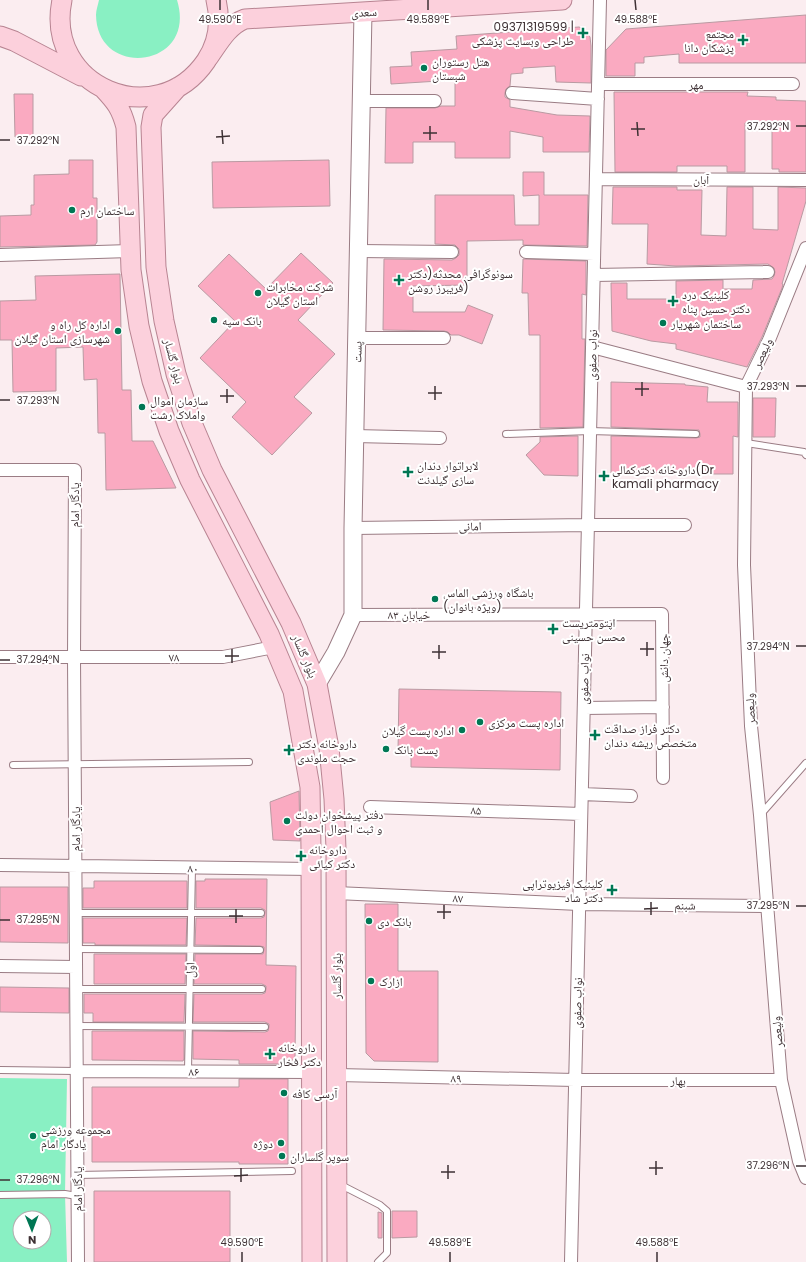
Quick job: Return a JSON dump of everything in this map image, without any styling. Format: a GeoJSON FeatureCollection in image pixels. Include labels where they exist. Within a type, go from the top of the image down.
{"type":"FeatureCollection","features":[{"type":"Feature","properties":{"kind":"main road","name":"بلوار گلسار"},"geometry":{"type":"LineString","coordinates":[[62,0],[60,22],[64,44],[74,64],[116,102],[122,113],[126,127],[131,270],[139,326],[152,381],[169,431],[190,480],[269,634],[293,691],[310,787],[312,869],[312,1262]]}},
{"type":"Feature","properties":{"kind":"main road"},"geometry":{"type":"LineString","coordinates":[[0,36],[14,41],[96,84],[122,95],[143,97],[164,93],[178,87],[195,74],[208,58],[214,44],[218,28],[216,0]]}},
{"type":"Feature","properties":{"kind":"main road","name":"سعدی"},"geometry":{"type":"LineString","coordinates":[[208,58],[229,29],[237,22],[245,19],[562,0]]}},
{"type":"Feature","properties":{"kind":"main road","name":"بلوار گلسار"},"geometry":{"type":"LineString","coordinates":[[178,87],[153,115],[151,127],[156,267],[164,321],[176,374],[192,423],[212,470],[292,623],[317,684],[329,748],[334,799],[336,893],[337,1262]]}},
{"type":"Feature","properties":{"kind":"street","name":"نواب صفوی"},"geometry":{"type":"LineString","coordinates":[[571,1262],[600,0]]}},
{"type":"Feature","properties":{"kind":"street","name":"پست"},"geometry":{"type":"LineString","coordinates":[[317,684],[336,652],[353,615],[353,528],[363,12]]}},
{"type":"Feature","properties":{"kind":"street","name":"مهر"},"geometry":{"type":"LineString","coordinates":[[598,84],[793,84]]}},
{"type":"Feature","properties":{"kind":"street"},"geometry":{"type":"LineString","coordinates":[[512,93],[598,99]]}},
{"type":"Feature","properties":{"kind":"street"},"geometry":{"type":"LineString","coordinates":[[362,101],[435,101]]}},
{"type":"Feature","properties":{"kind":"street","name":"آبان"},"geometry":{"type":"LineString","coordinates":[[596,179],[806,180]]}},
{"type":"Feature","properties":{"kind":"street","name":"ولیعصر"},"geometry":{"type":"LineString","coordinates":[[806,248],[769,340],[746,388],[744,565],[751,726],[760,815],[782,1080],[799,1161],[806,1178]]}},
{"type":"Feature","properties":{"kind":"street"},"geometry":{"type":"LineString","coordinates":[[0,255],[130,251]]}},
{"type":"Feature","properties":{"kind":"street"},"geometry":{"type":"LineString","coordinates":[[359,251],[452,252]]}},
{"type":"Feature","properties":{"kind":"street"},"geometry":{"type":"LineString","coordinates":[[526,252],[594,254]]}},
{"type":"Feature","properties":{"kind":"street"},"geometry":{"type":"LineString","coordinates":[[594,275],[768,272]]}},
{"type":"Feature","properties":{"kind":"street"},"geometry":{"type":"LineString","coordinates":[[357,338],[444,338]]}},
{"type":"Feature","properties":{"kind":"street"},"geometry":{"type":"LineString","coordinates":[[592,347],[746,388]]}},
{"type":"Feature","properties":{"kind":"street"},"geometry":{"type":"LineString","coordinates":[[355,436],[440,438]]}},
{"type":"Feature","properties":{"kind":"street","name":"یادگار امام"},"geometry":{"type":"LineString","coordinates":[[0,470],[75,470],[74,764],[78,1262]]}},
{"type":"Feature","properties":{"kind":"street","name":"امانی"},"geometry":{"type":"LineString","coordinates":[[353,528],[588,524],[685,525]]}},
{"type":"Feature","properties":{"kind":"street","name":"خیابان ۸۳"},"geometry":{"type":"LineString","coordinates":[[353,615],[586,613]]}},
{"type":"Feature","properties":{"kind":"street","name":"جهان دانش"},"geometry":{"type":"LineString","coordinates":[[586,613],[662,614],[663,778]]}},
{"type":"Feature","properties":{"kind":"street","name":"۷۸"},"geometry":{"type":"LineString","coordinates":[[74,658],[223,657],[274,647]]}},
{"type":"Feature","properties":{"kind":"street"},"geometry":{"type":"LineString","coordinates":[[0,658],[74,658]]}},
{"type":"Feature","properties":{"kind":"street"},"geometry":{"type":"LineString","coordinates":[[584,708],[663,707]]}},
{"type":"Feature","properties":{"kind":"street"},"geometry":{"type":"LineString","coordinates":[[582,794],[631,796]]}},
{"type":"Feature","properties":{"kind":"street","name":"۸۵"},"geometry":{"type":"LineString","coordinates":[[370,807],[581,814]]}},
{"type":"Feature","properties":{"kind":"street","name":"۸۰"},"geometry":{"type":"LineString","coordinates":[[0,865],[312,869]]}},
{"type":"Feature","properties":{"kind":"street","name":"۸۷"},"geometry":{"type":"LineString","coordinates":[[336,893],[579,904]]}},
{"type":"Feature","properties":{"kind":"street","name":"شبنم"},"geometry":{"type":"LineString","coordinates":[[579,904],[767,906]]}},
{"type":"Feature","properties":{"kind":"street"},"geometry":{"type":"LineString","coordinates":[[0,966],[76,967]]}},
{"type":"Feature","properties":{"kind":"street","name":"۸۶"},"geometry":{"type":"LineString","coordinates":[[76,1071],[312,1072]]}},
{"type":"Feature","properties":{"kind":"street","name":"۸۹"},"geometry":{"type":"LineString","coordinates":[[336,1075],[575,1080]]}},
{"type":"Feature","properties":{"kind":"street","name":"بهار"},"geometry":{"type":"LineString","coordinates":[[575,1080],[782,1080]]}},
{"type":"Feature","properties":{"kind":"lane"},"geometry":{"type":"LineString","coordinates":[[506,434],[590,431],[696,434]]}},
{"type":"Feature","properties":{"kind":"lane"},"geometry":{"type":"LineString","coordinates":[[746,442],[804,452],[806,454]]}},
{"type":"Feature","properties":{"kind":"lane"},"geometry":{"type":"LineString","coordinates":[[13,765],[249,762]]}},
{"type":"Feature","properties":{"kind":"lane"},"geometry":{"type":"LineString","coordinates":[[760,815],[806,763]]}},
{"type":"Feature","properties":{"kind":"lane","name":"اول"},"geometry":{"type":"LineString","coordinates":[[188,1071],[192,868]]}},
{"type":"Feature","properties":{"kind":"lane"},"geometry":{"type":"LineString","coordinates":[[75,913],[261,913]]}},
{"type":"Feature","properties":{"kind":"lane"},"geometry":{"type":"LineString","coordinates":[[76,950],[260,950]]}},
{"type":"Feature","properties":{"kind":"lane"},"geometry":{"type":"LineString","coordinates":[[76,989],[262,989]]}},
{"type":"Feature","properties":{"kind":"lane"},"geometry":{"type":"LineString","coordinates":[[76,1026],[265,1027]]}},
{"type":"Feature","properties":{"kind":"lane"},"geometry":{"type":"LineString","coordinates":[[0,1070],[76,1071]]}},
{"type":"Feature","properties":{"kind":"lane"},"geometry":{"type":"LineString","coordinates":[[77,1175],[292,1172]]}},
{"type":"Feature","properties":{"kind":"lane"},"geometry":{"type":"LineString","coordinates":[[336,1183],[380,1205],[387,1211],[387,1253],[378,1262]]}},
{"type":"Feature","properties":{"kind":"lane"},"geometry":{"type":"LineString","coordinates":[[0,1195],[65,1194],[77,1196]]}},
{"type":"Feature","properties":{"kind":"green space"},"geometry":{"type":"Polygon","coordinates":[[[99,0],[177,0],[180,23],[173,40],[161,52],[145,57],[128,57],[112,50],[101,36],[96,15],[99,0]]]}},
{"type":"Feature","properties":{"kind":"green space","name":"مجموعه ورزشی یادگار امام"},"geometry":{"type":"Polygon","coordinates":[[[0,1078],[67,1079],[65,1194],[67,1262],[0,1262],[0,1078]]]}},
{"type":"Feature","properties":{"kind":"building","name":"مجتمع پزشکان دانا"},"geometry":{"type":"Polygon","coordinates":[[[806,15],[806,63],[679,63],[679,54],[644,57],[644,63],[635,63],[635,76],[606,76],[606,50],[626,29],[806,15]]]}},
{"type":"Feature","properties":{"kind":"building"},"geometry":{"type":"Polygon","coordinates":[[[579,27],[584,29],[590,37],[591,83],[556,82],[555,66],[523,68],[523,73],[511,74],[510,86],[506,89],[505,97],[510,100],[510,107],[557,115],[590,116],[589,152],[543,152],[543,137],[510,131],[510,158],[455,158],[455,142],[413,142],[413,163],[385,163],[386,108],[435,108],[441,106],[455,106],[455,80],[391,84],[390,67],[412,66],[411,52],[457,49],[456,36],[579,27]]]}},
{"type":"Feature","properties":{"kind":"building"},"geometry":{"type":"Polygon","coordinates":[[[614,92],[748,92],[747,96],[776,97],[776,100],[806,101],[806,172],[779,172],[779,169],[772,169],[772,124],[745,123],[745,172],[727,172],[727,166],[677,166],[677,172],[615,172],[614,92]]]}},
{"type":"Feature","properties":{"kind":"building"},"geometry":{"type":"Polygon","coordinates":[[[14,94],[33,94],[33,137],[15,137],[14,94]]]}},
{"type":"Feature","properties":{"kind":"building"},"geometry":{"type":"Polygon","coordinates":[[[69,160],[93,160],[93,198],[97,198],[97,242],[95,245],[0,247],[0,216],[31,215],[31,205],[34,205],[34,175],[69,174],[69,160]]]}},
{"type":"Feature","properties":{"kind":"building"},"geometry":{"type":"Polygon","coordinates":[[[329,160],[330,206],[213,208],[212,162],[329,160]]]}},
{"type":"Feature","properties":{"kind":"building"},"geometry":{"type":"Polygon","coordinates":[[[523,172],[544,172],[544,195],[588,195],[587,246],[523,245],[523,240],[467,241],[467,285],[413,286],[413,312],[465,312],[468,305],[493,315],[482,344],[459,335],[451,335],[444,331],[383,330],[384,259],[452,260],[459,255],[459,249],[455,245],[435,244],[435,195],[514,195],[515,225],[539,225],[539,195],[523,196],[523,172]]]}},
{"type":"Feature","properties":{"kind":"building"},"geometry":{"type":"Polygon","coordinates":[[[613,187],[677,187],[677,190],[702,190],[701,235],[726,236],[727,187],[753,187],[753,229],[778,230],[778,187],[806,188],[806,201],[782,288],[762,337],[747,367],[676,349],[676,344],[651,341],[612,331],[611,283],[627,283],[627,299],[676,299],[676,281],[723,280],[723,289],[752,289],[753,280],[772,279],[775,272],[774,268],[768,264],[676,266],[647,264],[648,224],[612,224],[613,187]]]}},
{"type":"Feature","properties":{"kind":"building"},"geometry":{"type":"Polygon","coordinates":[[[301,253],[333,283],[298,320],[335,354],[294,397],[312,413],[272,455],[232,417],[246,402],[200,358],[235,321],[198,286],[229,254],[266,289],[301,253]]]}},
{"type":"Feature","properties":{"kind":"building"},"geometry":{"type":"Polygon","coordinates":[[[523,259],[586,261],[586,295],[582,294],[582,339],[585,339],[583,427],[540,428],[540,335],[529,335],[528,293],[522,293],[523,259]]]}},
{"type":"Feature","properties":{"kind":"building"},"geometry":{"type":"Polygon","coordinates":[[[120,274],[122,390],[131,390],[132,441],[153,441],[176,488],[106,490],[105,433],[98,433],[97,379],[84,380],[83,347],[56,348],[56,391],[13,392],[12,340],[0,340],[0,301],[36,300],[35,276],[120,274]]]}},
{"type":"Feature","properties":{"kind":"building"},"geometry":{"type":"Polygon","coordinates":[[[611,382],[685,384],[708,387],[707,402],[738,402],[738,437],[733,436],[733,474],[693,474],[693,472],[611,473],[611,436],[696,438],[700,437],[700,434],[699,430],[611,427],[611,382]]]}},
{"type":"Feature","properties":{"kind":"building"},"geometry":{"type":"Polygon","coordinates":[[[753,398],[776,398],[775,437],[753,437],[753,398]]]}},
{"type":"Feature","properties":{"kind":"building"},"geometry":{"type":"Polygon","coordinates":[[[578,436],[578,476],[544,475],[526,455],[540,442],[540,437],[578,436]]]}},
{"type":"Feature","properties":{"kind":"building","name":"اداره پست مرکزی"},"geometry":{"type":"Polygon","coordinates":[[[399,689],[561,692],[560,770],[411,767],[411,751],[398,751],[399,689]]]}},
{"type":"Feature","properties":{"kind":"building","name":"دفتر پیشخوان دولت و ثبت احوال احمدی"},"geometry":{"type":"Polygon","coordinates":[[[299,791],[300,841],[273,840],[270,802],[299,791]]]}},
{"type":"Feature","properties":{"kind":"building"},"geometry":{"type":"Polygon","coordinates":[[[205,879],[267,879],[266,965],[296,966],[295,1060],[288,1060],[288,1064],[239,1064],[239,1060],[193,1059],[193,1031],[265,1032],[268,1031],[269,1027],[269,1024],[265,1022],[193,1022],[194,994],[262,994],[265,993],[266,989],[266,986],[262,984],[194,984],[195,954],[263,954],[264,950],[264,947],[260,946],[195,945],[196,918],[261,918],[264,917],[265,913],[265,910],[261,908],[196,908],[196,881],[205,881],[205,879]]]}},
{"type":"Feature","properties":{"kind":"building"},"geometry":{"type":"Polygon","coordinates":[[[94,881],[187,881],[187,908],[83,908],[83,888],[94,888],[94,881]]]}},
{"type":"Feature","properties":{"kind":"building"},"geometry":{"type":"Polygon","coordinates":[[[0,887],[68,887],[68,943],[0,942],[0,887]]]}},
{"type":"Feature","properties":{"kind":"building"},"geometry":{"type":"Polygon","coordinates":[[[365,904],[398,904],[398,971],[438,971],[438,1062],[374,1061],[366,1053],[365,904]]]}},
{"type":"Feature","properties":{"kind":"building"},"geometry":{"type":"Polygon","coordinates":[[[83,918],[187,918],[186,945],[95,945],[95,943],[83,943],[83,918]]]}},
{"type":"Feature","properties":{"kind":"building"},"geometry":{"type":"Polygon","coordinates":[[[94,954],[186,954],[185,984],[94,984],[94,954]]]}},
{"type":"Feature","properties":{"kind":"building"},"geometry":{"type":"Polygon","coordinates":[[[0,987],[69,988],[69,1013],[0,1012],[0,987]]]}},
{"type":"Feature","properties":{"kind":"building"},"geometry":{"type":"Polygon","coordinates":[[[84,994],[185,994],[184,1022],[93,1022],[93,1013],[84,1013],[84,994]]]}},
{"type":"Feature","properties":{"kind":"building"},"geometry":{"type":"Polygon","coordinates":[[[92,1031],[184,1031],[184,1059],[183,1061],[92,1060],[92,1031]]]}},
{"type":"Feature","properties":{"kind":"building"},"geometry":{"type":"Polygon","coordinates":[[[239,1079],[288,1079],[288,1164],[239,1164],[239,1162],[92,1162],[92,1087],[239,1087],[239,1079]]]}},
{"type":"Feature","properties":{"kind":"building"},"geometry":{"type":"Polygon","coordinates":[[[94,1191],[230,1191],[230,1262],[94,1262],[94,1191]]]}},
{"type":"Feature","properties":{"kind":"building"},"geometry":{"type":"Polygon","coordinates":[[[392,1211],[417,1211],[417,1237],[392,1238],[392,1211]]]}},
{"type":"Feature","properties":{"kind":"building"},"geometry":{"type":"Polygon","coordinates":[[[378,1212],[382,1213],[382,1238],[378,1238],[378,1212]]]}},
{"type":"Feature","properties":{"kind":"place","name":"09371319599 | طراحی وبسایت پزشکی"},"geometry":{"type":"Point","coordinates":[583,33]}},
{"type":"Feature","properties":{"kind":"place","name":"مجتمع پزشکان دانا"},"geometry":{"type":"Point","coordinates":[743,40]}},
{"type":"Feature","properties":{"kind":"place","name":"هتل رستوران شبستان"},"geometry":{"type":"Point","coordinates":[424,68]}},
{"type":"Feature","properties":{"kind":"place","name":"ساختمان ارم"},"geometry":{"type":"Point","coordinates":[72,210]}},
{"type":"Feature","properties":{"kind":"place","name":"سونوگرافی محدثه(دکتر فریبرز روشن)"},"geometry":{"type":"Point","coordinates":[399,280]}},
{"type":"Feature","properties":{"kind":"place","name":"شرکت مخابرات استان گیلان"},"geometry":{"type":"Point","coordinates":[258,293]}},
{"type":"Feature","properties":{"kind":"place","name":"کلینیک درد دکتر حسین پناه"},"geometry":{"type":"Point","coordinates":[673,301]}},
{"type":"Feature","properties":{"kind":"place","name":"بانک سپه"},"geometry":{"type":"Point","coordinates":[214,320]}},
{"type":"Feature","properties":{"kind":"place","name":"ساختمان شهریار"},"geometry":{"type":"Point","coordinates":[663,323]}},
{"type":"Feature","properties":{"kind":"place","name":"اداره کل راه و شهرسازی استان گیلان"},"geometry":{"type":"Point","coordinates":[118,331]}},
{"type":"Feature","properties":{"kind":"place","name":"سازمان اموال واملاک رشت"},"geometry":{"type":"Point","coordinates":[142,407]}},
{"type":"Feature","properties":{"kind":"place","name":"لابراتوار دندان سازی گیلدنت"},"geometry":{"type":"Point","coordinates":[408,472]}},
{"type":"Feature","properties":{"kind":"place","name":"داروخانه دکترکمالی(Dr kamali pharmacy"},"geometry":{"type":"Point","coordinates":[604,476]}},
{"type":"Feature","properties":{"kind":"place","name":"باشگاه ورزشی الماس (ویژه بانوان)"},"geometry":{"type":"Point","coordinates":[435,599]}},
{"type":"Feature","properties":{"kind":"place","name":"اپتومتریست محسن حسینی"},"geometry":{"type":"Point","coordinates":[553,629]}},
{"type":"Feature","properties":{"kind":"place","name":"اداره پست مرکزی"},"geometry":{"type":"Point","coordinates":[480,722]}},
{"type":"Feature","properties":{"kind":"place","name":"اداره پست گیلان"},"geometry":{"type":"Point","coordinates":[462,730]}},
{"type":"Feature","properties":{"kind":"place","name":"دکتر فراز صداقت متخصص ریشه دندان"},"geometry":{"type":"Point","coordinates":[595,735]}},
{"type":"Feature","properties":{"kind":"place","name":"پست بانک"},"geometry":{"type":"Point","coordinates":[386,749]}},
{"type":"Feature","properties":{"kind":"place","name":"داروخانه دکتر حجت ملوندی"},"geometry":{"type":"Point","coordinates":[289,750]}},
{"type":"Feature","properties":{"kind":"place","name":"دفتر پیشخوان دولت و ثبت احوال احمدی"},"geometry":{"type":"Point","coordinates":[287,821]}},
{"type":"Feature","properties":{"kind":"place","name":"داروخانه دکتر کیائی"},"geometry":{"type":"Point","coordinates":[301,856]}},
{"type":"Feature","properties":{"kind":"place","name":"کلینیک فیزیوتراپی دکتر شاد"},"geometry":{"type":"Point","coordinates":[612,890]}},
{"type":"Feature","properties":{"kind":"place","name":"بانک دی"},"geometry":{"type":"Point","coordinates":[369,921]}},
{"type":"Feature","properties":{"kind":"place","name":"ازارک"},"geometry":{"type":"Point","coordinates":[371,981]}},
{"type":"Feature","properties":{"kind":"place","name":"داروخانه دکتر فخار"},"geometry":{"type":"Point","coordinates":[270,1054]}},
{"type":"Feature","properties":{"kind":"place","name":"آرسی کافه"},"geometry":{"type":"Point","coordinates":[284,1093]}},
{"type":"Feature","properties":{"kind":"place","name":"مجموعه ورزشی یادگار امام"},"geometry":{"type":"Point","coordinates":[33,1136]}},
{"type":"Feature","properties":{"kind":"place","name":"دوژه"},"geometry":{"type":"Point","coordinates":[281,1143]}},
{"type":"Feature","properties":{"kind":"place","name":"سوپر گلساران"},"geometry":{"type":"Point","coordinates":[282,1156]}}]}
